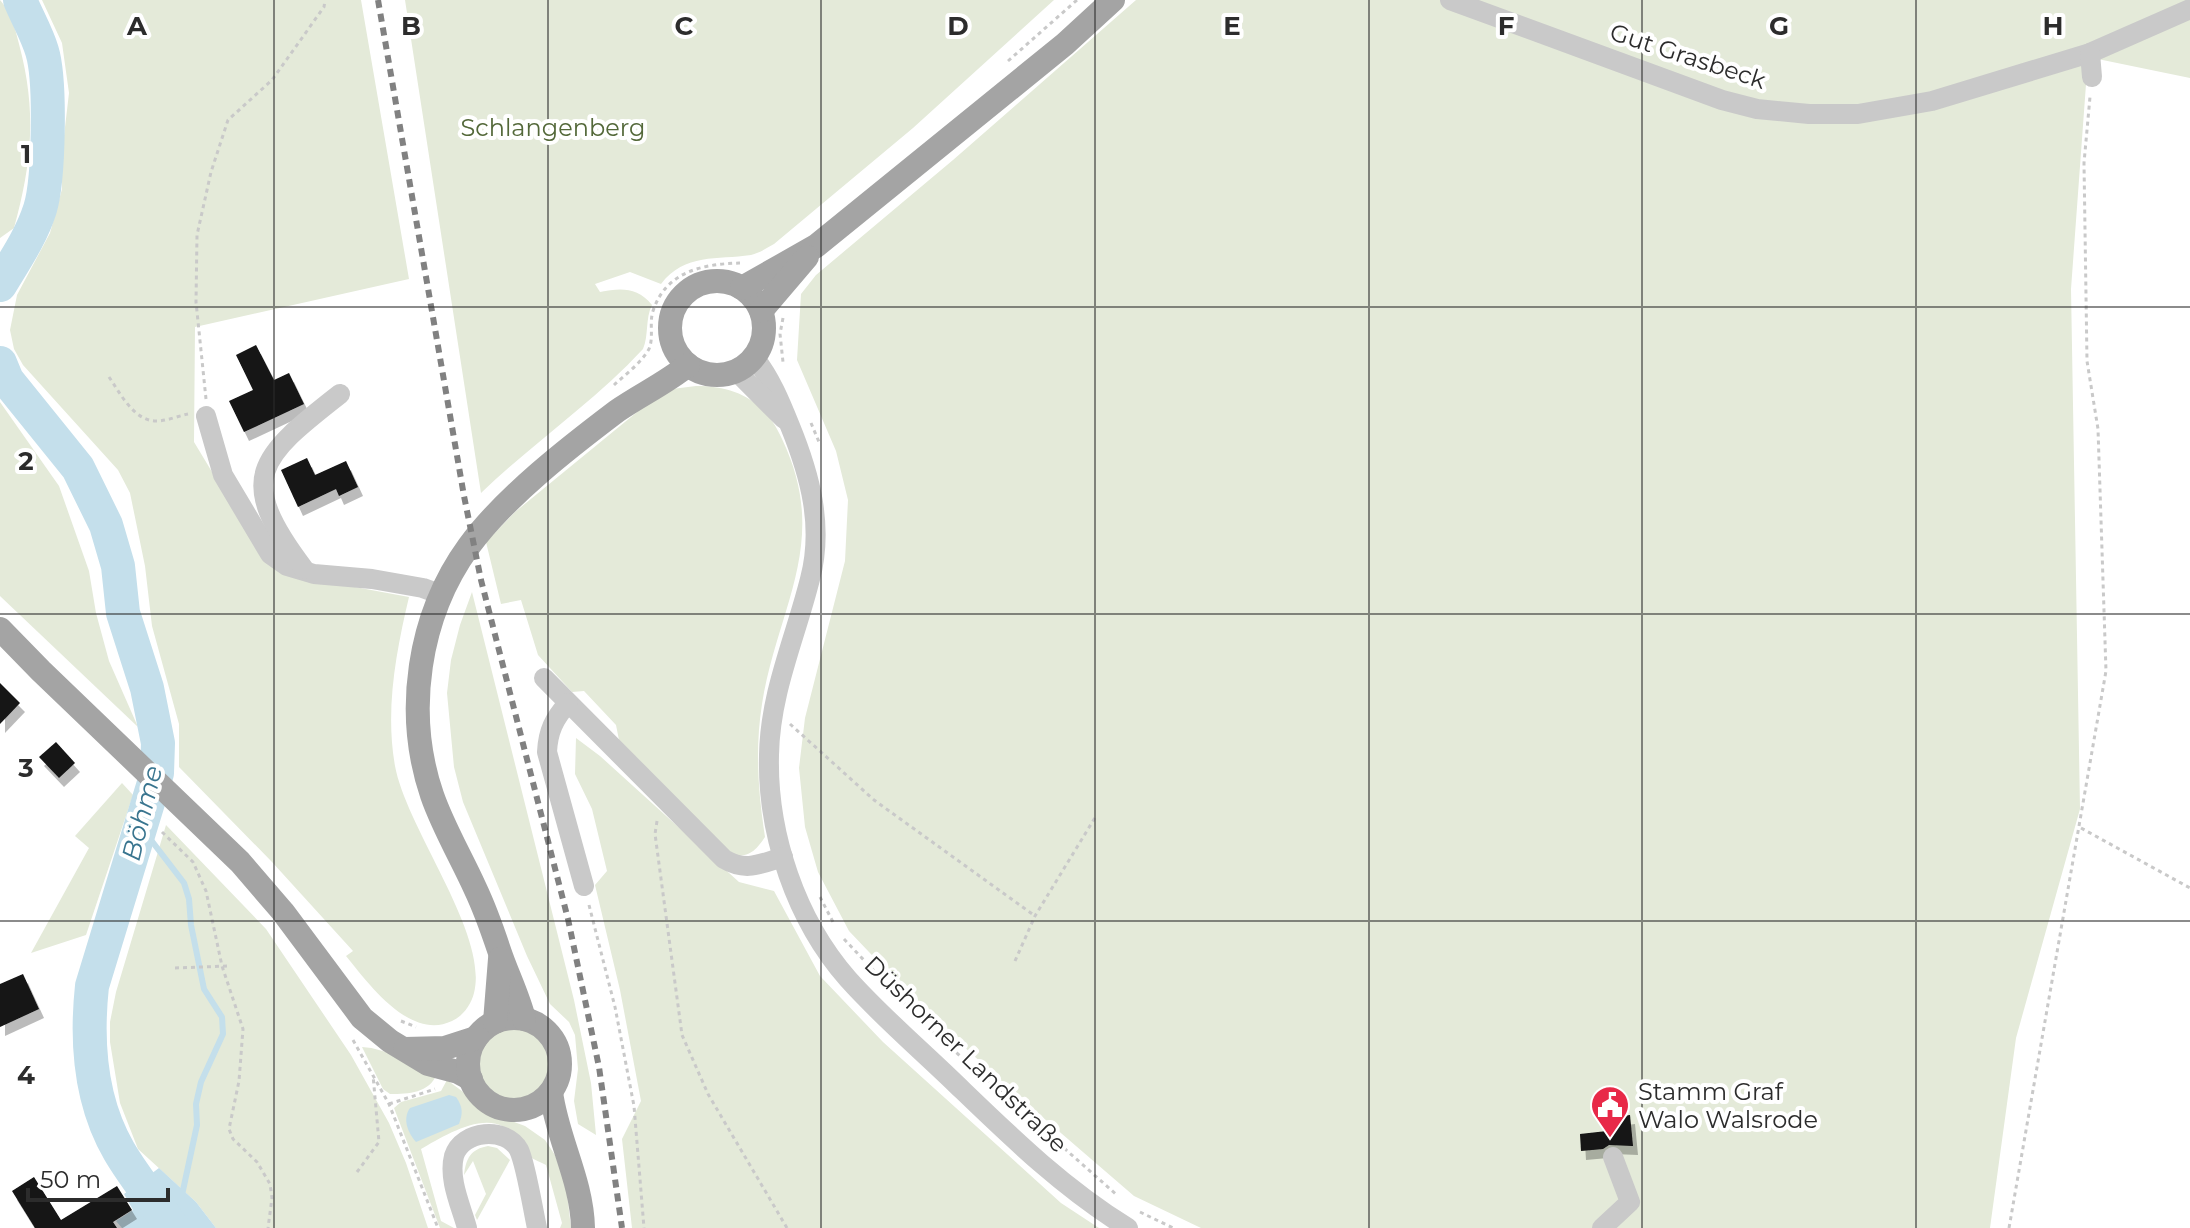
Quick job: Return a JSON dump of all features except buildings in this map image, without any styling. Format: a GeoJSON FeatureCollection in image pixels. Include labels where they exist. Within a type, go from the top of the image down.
{"type":"FeatureCollection","features":[{"type":"Feature","properties":{"kind":"main road"},"geometry":{"type":"LineString","coordinates":[[761,285],[757,302],[763,335],[745,364],[726,374],[706,374],[681,357],[671,339],[671,319],[685,293],[713,281],[761,285],[816,246],[1065,44],[1113,0]]}},
{"type":"Feature","properties":{"kind":"main road"},"geometry":{"type":"LineString","coordinates":[[524,1019],[516,987],[485,910],[433,798],[419,742],[418,705],[427,636],[442,595],[460,561],[498,511],[614,400],[681,357]]}},
{"type":"Feature","properties":{"kind":"main road"},"geometry":{"type":"LineString","coordinates":[[0,629],[221,843],[278,907],[362,1018],[390,1041],[428,1064],[471,1079]]}},
{"type":"Feature","properties":{"kind":"main road"},"geometry":{"type":"LineString","coordinates":[[495,1022],[500,953]]}},
{"type":"Feature","properties":{"kind":"main road"},"geometry":{"type":"LineString","coordinates":[[405,1049],[445,1048],[476,1038],[495,1022],[524,1019],[547,1031],[560,1054],[558,1080],[551,1092],[534,1106],[523,1109],[497,1107],[477,1090],[471,1079],[468,1065],[476,1038]]}},
{"type":"Feature","properties":{"kind":"main road"},"geometry":{"type":"LineString","coordinates":[[551,1092],[560,1135],[579,1187],[583,1228]]}},
{"type":"Feature","properties":{"kind":"main road"},"geometry":{"type":"LineString","coordinates":[[523,1109],[560,1135]]}},
{"type":"Feature","properties":{"kind":"street","name":"Gut Grasbeck"},"geometry":{"type":"LineString","coordinates":[[1450,0],[1722,100],[1757,109],[1809,114],[1858,114],[1932,101],[2090,53],[2190,9]]}},
{"type":"Feature","properties":{"kind":"street"},"geometry":{"type":"LineString","coordinates":[[2090,53],[2092,77]]}},
{"type":"Feature","properties":{"kind":"street","name":"Düshorner Landstraße"},"geometry":{"type":"LineString","coordinates":[[745,364],[775,388],[799,420],[812,493],[816,543],[810,579],[776,688],[785,717],[769,786],[783,857],[798,897],[819,939],[846,977],[892,1025],[1035,1161],[1066,1186],[1129,1218]]}},
{"type":"Feature","properties":{"kind":"street"},"geometry":{"type":"LineString","coordinates":[[304,569],[291,552],[263,498],[264,471],[280,446],[340,394]]}},
{"type":"Feature","properties":{"kind":"street"},"geometry":{"type":"LineString","coordinates":[[206,416],[223,475],[270,554],[287,566],[326,576],[372,579],[423,588],[442,595]]}},
{"type":"Feature","properties":{"kind":"street"},"geometry":{"type":"LineString","coordinates":[[544,678],[724,859],[735,866],[752,867],[783,857]]}},
{"type":"Feature","properties":{"kind":"street"},"geometry":{"type":"LineString","coordinates":[[568,703],[554,720],[548,736],[547,752],[584,886]]}},
{"type":"Feature","properties":{"kind":"street"},"geometry":{"type":"LineString","coordinates":[[467,1228],[452,1173],[455,1153],[472,1136],[493,1134],[508,1139],[518,1150],[537,1228]]}},
{"type":"Feature","properties":{"kind":"street"},"geometry":{"type":"LineString","coordinates":[[1602,1228],[1630,1202],[1613,1157]]}},
{"type":"Feature","properties":{"kind":"path"},"geometry":{"type":"LineString","coordinates":[[109,377],[141,417],[152,421],[187,414],[206,416],[207,387],[196,302],[197,235],[211,172],[228,120],[272,80],[324,7],[325,0]]}},
{"type":"Feature","properties":{"kind":"path"},"geometry":{"type":"LineString","coordinates":[[2009,1228],[2106,671],[2098,429],[2087,361],[2084,163],[2092,77]]}},
{"type":"Feature","properties":{"kind":"path"},"geometry":{"type":"LineString","coordinates":[[614,400],[648,349],[653,311],[660,296],[680,275],[712,264],[754,263],[761,285],[785,303],[780,334],[784,366]]}},
{"type":"Feature","properties":{"kind":"path"},"geometry":{"type":"LineString","coordinates":[[799,420],[819,444]]}},
{"type":"Feature","properties":{"kind":"path"},"geometry":{"type":"LineString","coordinates":[[785,717],[790,737]]}},
{"type":"Feature","properties":{"kind":"path"},"geometry":{"type":"LineString","coordinates":[[785,717],[874,800],[1035,916]]}},
{"type":"Feature","properties":{"kind":"path"},"geometry":{"type":"LineString","coordinates":[[661,798],[655,834],[682,1035],[708,1094],[787,1228]]}},
{"type":"Feature","properties":{"kind":"path"},"geometry":{"type":"LineString","coordinates":[[1015,961],[1035,916],[1096,816]]}},
{"type":"Feature","properties":{"kind":"path"},"geometry":{"type":"LineString","coordinates":[[2080,827],[2190,888]]}},
{"type":"Feature","properties":{"kind":"path"},"geometry":{"type":"LineString","coordinates":[[162,832],[193,862],[206,891],[222,966],[243,1029],[239,1081],[229,1129],[233,1139],[257,1162],[270,1184],[272,1198],[268,1228]]}},
{"type":"Feature","properties":{"kind":"path"},"geometry":{"type":"LineString","coordinates":[[584,886],[615,1007],[634,1106],[644,1228]]}},
{"type":"Feature","properties":{"kind":"path"},"geometry":{"type":"LineString","coordinates":[[815,887],[834,923]]}},
{"type":"Feature","properties":{"kind":"path"},"geometry":{"type":"LineString","coordinates":[[840,934],[923,1023],[1118,1197]]}},
{"type":"Feature","properties":{"kind":"path"},"geometry":{"type":"LineString","coordinates":[[175,968],[229,966]]}},
{"type":"Feature","properties":{"kind":"path"},"geometry":{"type":"LineString","coordinates":[[395,1018],[423,1030]]}},
{"type":"Feature","properties":{"kind":"path"},"geometry":{"type":"LineString","coordinates":[[357,1172],[379,1142],[373,1072]]}},
{"type":"Feature","properties":{"kind":"path"},"geometry":{"type":"LineString","coordinates":[[437,1089],[389,1104],[438,1228]]}},
{"type":"Feature","properties":{"kind":"path"},"geometry":{"type":"LineString","coordinates":[[1129,1218],[1173,1228]]}},
{"type":"Feature","properties":{"kind":"green space"},"geometry":{"type":"Polygon","coordinates":[[[0,0],[10,15],[25,68],[30,137],[25,181],[14,228],[0,238],[0,0]]]}},
{"type":"Feature","properties":{"kind":"green space"},"geometry":{"type":"Polygon","coordinates":[[[42,0],[361,0],[409,279],[195,327],[194,442],[253,540],[290,575],[409,597],[393,681],[392,745],[402,792],[470,942],[475,969],[474,993],[466,1010],[452,1021],[436,1025],[421,1023],[406,1017],[379,994],[346,956],[353,951],[179,767],[179,724],[152,626],[145,566],[130,493],[118,470],[23,365],[14,349],[10,330],[17,295],[50,233],[62,189],[62,153],[69,93],[62,43],[42,0]]]}},
{"type":"Feature","properties":{"kind":"green space","name":"Schlangenberg"},"geometry":{"type":"Polygon","coordinates":[[[405,0],[1054,0],[913,128],[774,244],[751,255],[691,263],[670,274],[661,284],[630,272],[595,284],[600,292],[634,292],[652,305],[643,349],[604,387],[481,493],[405,0]]]}},
{"type":"Feature","properties":{"kind":"green space"},"geometry":{"type":"Polygon","coordinates":[[[1136,0],[2190,0],[2190,78],[2088,57],[2071,289],[2080,809],[2016,1038],[1990,1228],[1201,1228],[1134,1196],[928,1014],[849,931],[818,872],[805,827],[799,768],[805,718],[845,561],[848,500],[836,451],[797,360],[801,294],[816,275],[1136,0]]]}},
{"type":"Feature","properties":{"kind":"green space"},"geometry":{"type":"Polygon","coordinates":[[[696,386],[737,393],[748,398],[767,415],[782,439],[796,476],[802,510],[796,573],[769,668],[760,721],[758,770],[765,837],[752,851],[740,856],[734,856],[619,740],[616,725],[584,691],[572,692],[538,655],[521,600],[501,604],[486,542],[515,512],[664,390],[696,386]]]}},
{"type":"Feature","properties":{"kind":"green space"},"geometry":{"type":"Polygon","coordinates":[[[0,402],[59,486],[89,571],[109,661],[138,727],[0,596],[0,402]]]}},
{"type":"Feature","properties":{"kind":"green space"},"geometry":{"type":"Polygon","coordinates":[[[472,592],[574,1000],[591,1083],[596,1135],[578,1124],[574,1101],[578,1069],[575,1035],[569,1022],[550,1004],[527,956],[463,802],[454,767],[447,693],[451,660],[472,592]]]}},
{"type":"Feature","properties":{"kind":"green space"},"geometry":{"type":"Polygon","coordinates":[[[576,738],[600,756],[739,882],[774,891],[820,976],[883,1042],[1061,1203],[1099,1228],[632,1228],[622,1139],[641,1101],[620,990],[595,885],[607,871],[592,809],[575,774],[576,738]]]}},
{"type":"Feature","properties":{"kind":"green space"},"geometry":{"type":"Polygon","coordinates":[[[122,783],[133,795],[86,935],[31,953],[89,848],[75,836],[122,783]]]}},
{"type":"Feature","properties":{"kind":"green space"},"geometry":{"type":"Polygon","coordinates":[[[166,825],[266,929],[351,1055],[389,1123],[428,1228],[216,1228],[196,1202],[138,1149],[120,1103],[110,1042],[110,1022],[116,992],[166,825]]]}},
{"type":"Feature","properties":{"kind":"green space"},"geometry":{"type":"Polygon","coordinates":[[[513,1026],[527,1029],[539,1037],[547,1049],[550,1063],[547,1077],[539,1089],[527,1097],[513,1100],[499,1097],[487,1089],[479,1077],[476,1063],[479,1049],[487,1037],[499,1029],[513,1026]]]}},
{"type":"Feature","properties":{"kind":"green space"},"geometry":{"type":"Polygon","coordinates":[[[362,1047],[390,1054],[437,1074],[424,1089],[390,1094],[383,1089],[362,1047]]]}},
{"type":"Feature","properties":{"kind":"green space"},"geometry":{"type":"Polygon","coordinates":[[[447,1080],[481,1110],[525,1126],[545,1140],[555,1155],[566,1185],[571,1228],[560,1228],[562,1223],[546,1165],[529,1156],[504,1127],[484,1123],[461,1128],[421,1149],[441,1221],[454,1228],[440,1228],[394,1108],[401,1102],[441,1091],[447,1080]]]}},
{"type":"Feature","properties":{"kind":"green space"},"geometry":{"type":"Polygon","coordinates":[[[488,1146],[497,1148],[510,1160],[477,1220],[475,1215],[486,1194],[473,1161],[464,1175],[470,1155],[488,1146]]]}},
{"type":"Feature","properties":{"kind":"water"},"geometry":{"type":"Polygon","coordinates":[[[449,1095],[456,1097],[461,1107],[459,1124],[416,1142],[407,1126],[406,1117],[410,1108],[449,1095]]]}},
{"type":"Feature","properties":{"kind":"water"},"geometry":{"type":"Polygon","coordinates":[[[159,1168],[196,1202],[216,1228],[122,1228],[116,1221],[133,1210],[124,1194],[159,1168]]]}},
{"type":"Feature","properties":{"kind":"waterway","name":"Böhme"},"geometry":{"type":"LineString","coordinates":[[0,285],[27,239],[40,209],[47,154],[45,65],[40,45],[20,0]]}},
{"type":"Feature","properties":{"kind":"waterway","name":"Böhme"},"geometry":{"type":"LineString","coordinates":[[0,363],[7,380],[78,468],[106,525],[118,566],[123,613],[147,688],[158,743],[157,773],[92,986],[90,1050],[96,1092],[109,1132],[131,1170],[173,1228]]}},
{"type":"Feature","properties":{"kind":"waterway"},"geometry":{"type":"LineString","coordinates":[[141,827],[184,883],[204,989],[222,1017],[223,1034],[201,1082],[196,1104],[197,1125],[182,1195]]}},
{"type":"Feature","properties":{"kind":"railway"},"geometry":{"type":"LineString","coordinates":[[378,0],[464,496],[481,580],[568,919],[599,1067],[622,1228]]}},
{"type":"Feature","properties":{"kind":"place","name":"Stamm Graf Walo Walsrode"},"geometry":{"type":"Point","coordinates":[1610,1139]}}]}
